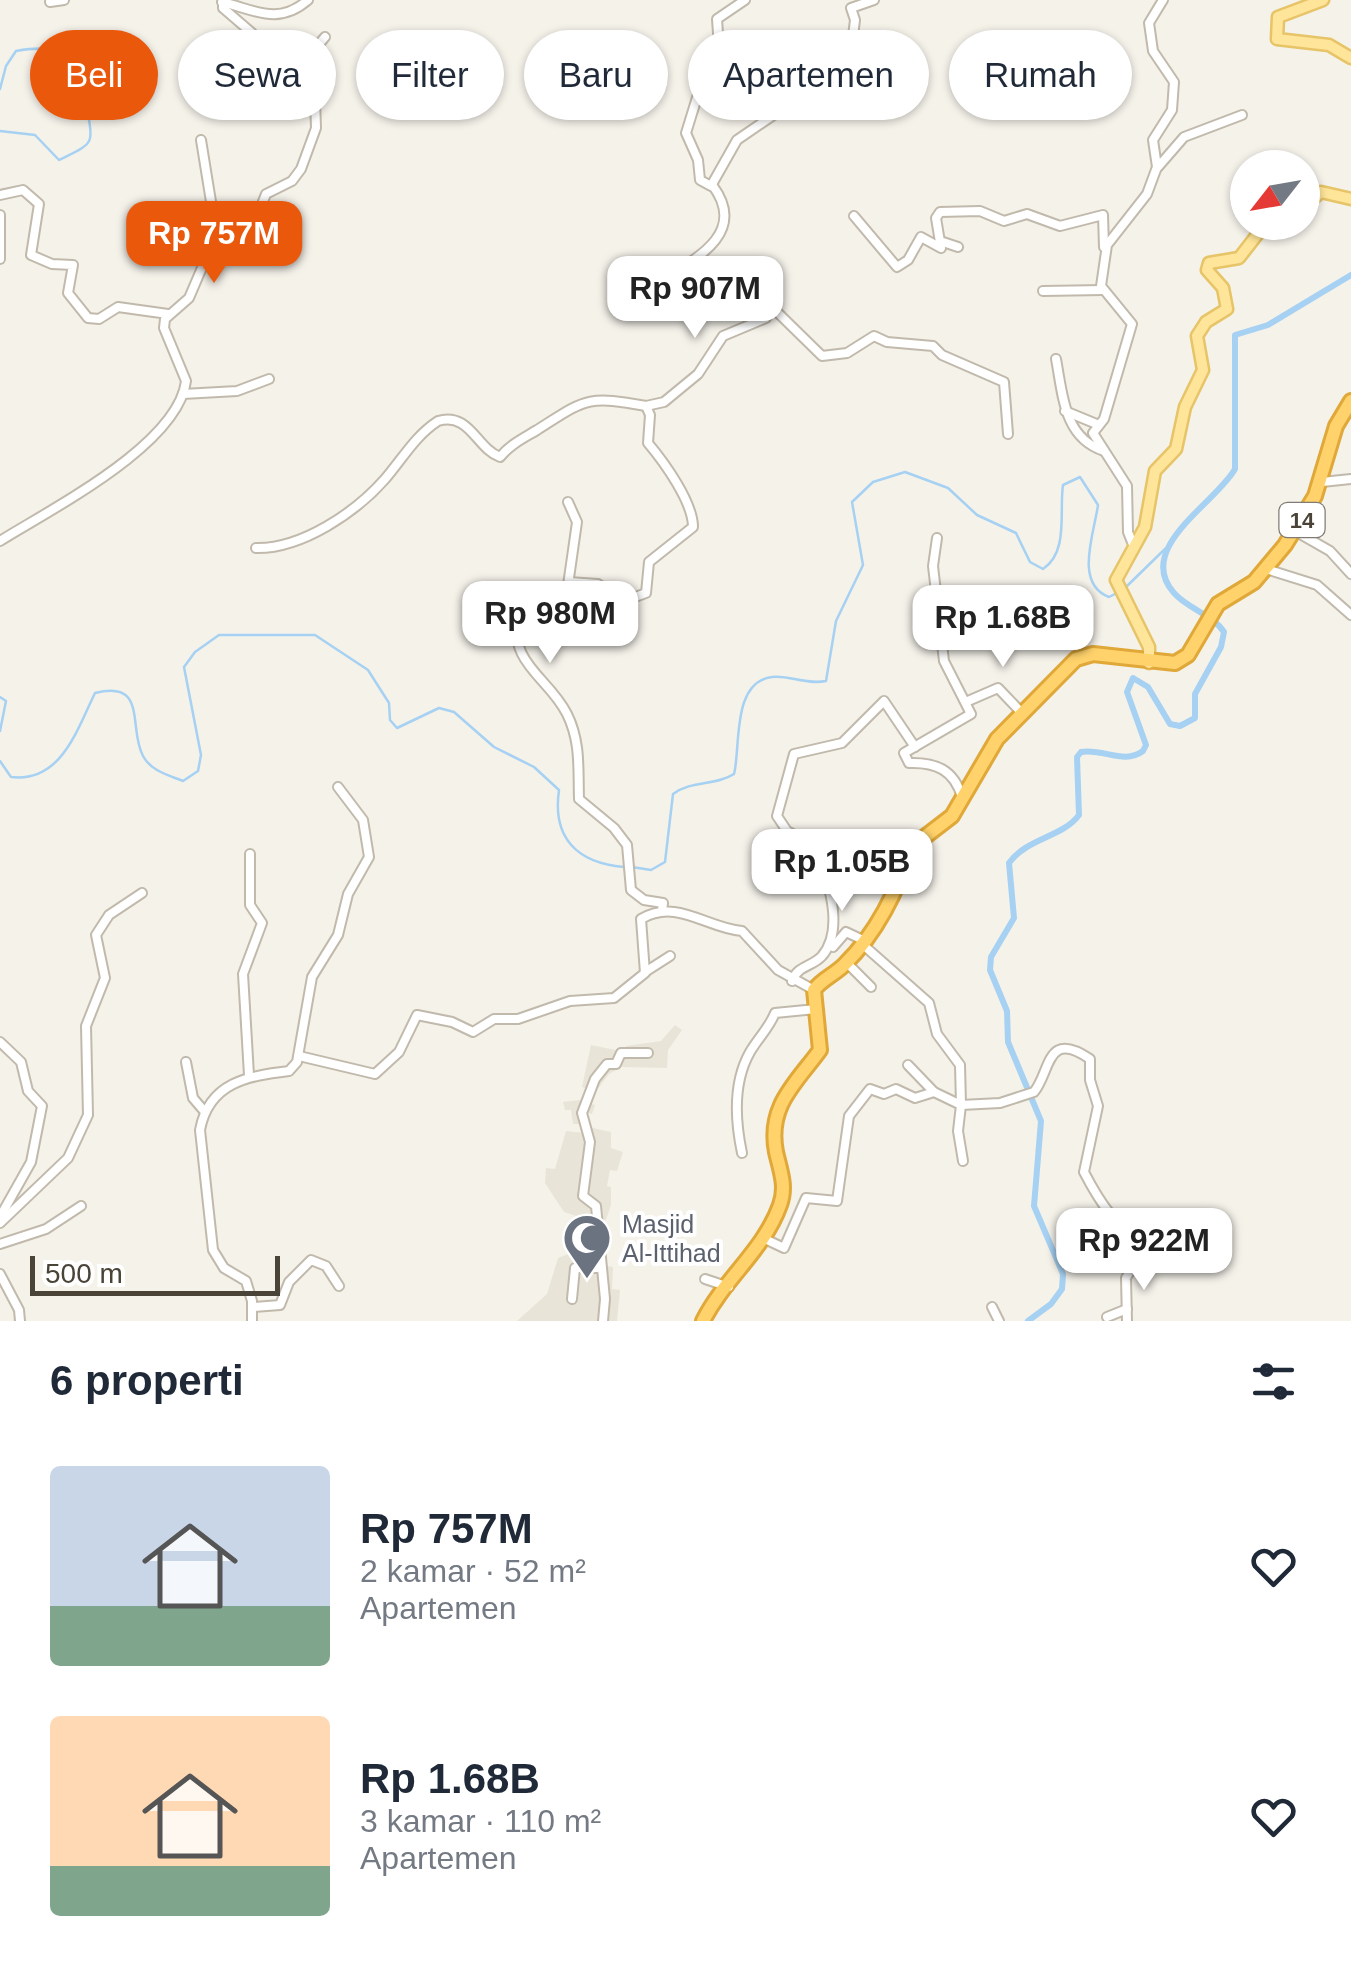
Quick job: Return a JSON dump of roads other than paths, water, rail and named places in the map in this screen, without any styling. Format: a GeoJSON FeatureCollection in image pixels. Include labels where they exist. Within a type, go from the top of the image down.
{"type":"FeatureCollection","features":[{"type":"Feature","properties":{"kind":"highway","name":"14"},"geometry":{"type":"LineString","coordinates":[[814,990],[846,963],[905,874],[909,849],[947,822],[963,802],[997,739],[1082,655],[1150,662],[1182,660],[1212,612],[1266,569],[1295,531],[1322,482],[1336,426],[1351,401]]}},
{"type":"Feature","properties":{"kind":"highway"},"geometry":{"type":"LineString","coordinates":[[703,1321],[763,1238],[783,1194],[774,1139],[776,1115],[787,1090],[820,1050],[814,990]]}},
{"type":"Feature","properties":{"kind":"main road"},"geometry":{"type":"LineString","coordinates":[[1323,0],[1278,16],[1277,38],[1330,45],[1351,58]]}},
{"type":"Feature","properties":{"kind":"main road"},"geometry":{"type":"LineString","coordinates":[[1320,194],[1351,199]]}},
{"type":"Feature","properties":{"kind":"main road"},"geometry":{"type":"LineString","coordinates":[[1150,662],[1148,647],[1117,584],[1117,574],[1145,527],[1155,472],[1176,449],[1185,407],[1203,370],[1196,336],[1206,322],[1227,308],[1224,288],[1207,270],[1208,263],[1240,258],[1254,240]]}},
{"type":"Feature","properties":{"kind":"street"},"geometry":{"type":"LineString","coordinates":[[50,2],[64,0]]}},
{"type":"Feature","properties":{"kind":"street"},"geometry":{"type":"LineString","coordinates":[[248,30],[224,10],[223,1],[268,17],[297,9],[308,0]]}},
{"type":"Feature","properties":{"kind":"street"},"geometry":{"type":"LineString","coordinates":[[745,0],[717,19],[720,46],[700,60],[700,88],[686,133],[698,160],[700,180],[714,186],[724,208],[720,237],[706,253],[656,284],[654,292],[674,298],[738,286],[752,278],[762,281],[772,305],[827,358],[847,353],[876,336],[887,342],[933,346],[942,355],[987,372],[1006,385],[1008,434]]}},
{"type":"Feature","properties":{"kind":"street"},"geometry":{"type":"LineString","coordinates":[[714,186],[738,140],[775,114],[782,94],[812,92],[813,62],[851,52],[855,20],[851,8],[874,0]]}},
{"type":"Feature","properties":{"kind":"street"},"geometry":{"type":"LineString","coordinates":[[1156,170],[1153,140],[1171,112],[1174,85],[1151,44],[1150,17],[1163,0]]}},
{"type":"Feature","properties":{"kind":"street"},"geometry":{"type":"LineString","coordinates":[[1105,251],[1145,197],[1156,170],[1184,137],[1242,115]]}},
{"type":"Feature","properties":{"kind":"street"},"geometry":{"type":"LineString","coordinates":[[0,542],[90,488],[164,427],[183,394],[186,378],[164,325],[168,314],[189,298],[204,263],[251,235],[266,194],[297,176],[315,134],[315,120]]}},
{"type":"Feature","properties":{"kind":"street"},"geometry":{"type":"LineString","coordinates":[[200,140],[214,220],[228,252]]}},
{"type":"Feature","properties":{"kind":"street"},"geometry":{"type":"LineString","coordinates":[[0,194],[24,190],[39,204],[31,255],[38,261],[74,266],[68,293],[88,318],[97,320],[118,307],[168,314]]}},
{"type":"Feature","properties":{"kind":"street"},"geometry":{"type":"LineString","coordinates":[[854,216],[895,266],[908,260],[921,237],[938,250],[936,218],[940,212],[978,210],[1004,222],[1028,214],[1060,226],[1103,215],[1104,290],[1132,322],[1093,436],[1109,453],[1127,486],[1128,532],[1134,547]]}},
{"type":"Feature","properties":{"kind":"street"},"geometry":{"type":"LineString","coordinates":[[0,216],[0,259]]}},
{"type":"Feature","properties":{"kind":"street"},"geometry":{"type":"LineString","coordinates":[[940,241],[958,247]]}},
{"type":"Feature","properties":{"kind":"street"},"geometry":{"type":"LineString","coordinates":[[1043,291],[1104,290]]}},
{"type":"Feature","properties":{"kind":"street"},"geometry":{"type":"LineString","coordinates":[[256,548],[290,542],[358,506],[413,441],[438,421],[461,423],[473,432],[483,449],[500,457],[513,442],[580,402],[646,406],[666,400],[699,373],[716,342],[768,317],[772,305]]}},
{"type":"Feature","properties":{"kind":"street"},"geometry":{"type":"LineString","coordinates":[[1056,360],[1066,410],[1088,445],[1109,453]]}},
{"type":"Feature","properties":{"kind":"street"},"geometry":{"type":"LineString","coordinates":[[183,394],[237,392],[269,379]]}},
{"type":"Feature","properties":{"kind":"street"},"geometry":{"type":"LineString","coordinates":[[568,582],[598,584],[622,602],[641,597],[646,592],[648,562],[693,527],[692,516],[661,457],[648,444],[650,415],[646,406]]}},
{"type":"Feature","properties":{"kind":"street"},"geometry":{"type":"LineString","coordinates":[[1066,410],[1099,425]]}},
{"type":"Feature","properties":{"kind":"street"},"geometry":{"type":"LineString","coordinates":[[1322,482],[1351,479]]}},
{"type":"Feature","properties":{"kind":"street"},"geometry":{"type":"LineString","coordinates":[[568,502],[576,519],[568,582],[565,590],[539,595],[517,613],[521,650],[527,668],[569,719],[581,762],[580,801],[614,828],[630,853],[628,875],[635,896],[662,903],[662,911]]}},
{"type":"Feature","properties":{"kind":"street"},"geometry":{"type":"LineString","coordinates":[[1295,531],[1330,551],[1351,574]]}},
{"type":"Feature","properties":{"kind":"street"},"geometry":{"type":"LineString","coordinates":[[937,538],[934,566],[944,661],[949,678],[968,702],[971,715],[904,752],[907,762],[934,764],[955,779],[963,802]]}},
{"type":"Feature","properties":{"kind":"street"},"geometry":{"type":"LineString","coordinates":[[1266,569],[1317,585],[1351,616]]}},
{"type":"Feature","properties":{"kind":"street"},"geometry":{"type":"LineString","coordinates":[[968,702],[998,688],[1021,712]]}},
{"type":"Feature","properties":{"kind":"street"},"geometry":{"type":"LineString","coordinates":[[792,980],[798,970],[822,955],[834,921],[818,848],[786,831],[777,816],[794,754],[842,743],[884,701],[914,746]]}},
{"type":"Feature","properties":{"kind":"street"},"geometry":{"type":"LineString","coordinates":[[252,1321],[253,1307],[246,1281],[222,1266],[212,1246],[200,1157],[205,1112],[223,1088],[250,1076],[290,1071],[299,1056],[312,977],[338,935],[348,894],[368,859],[362,820],[338,788]]}},
{"type":"Feature","properties":{"kind":"street"},"geometry":{"type":"LineString","coordinates":[[250,854],[250,906],[262,923],[243,974],[250,1076]]}},
{"type":"Feature","properties":{"kind":"street"},"geometry":{"type":"LineString","coordinates":[[0,1220],[53,1176],[77,1144],[90,1109],[86,1026],[105,978],[96,935],[109,915],[142,892]]}},
{"type":"Feature","properties":{"kind":"street"},"geometry":{"type":"LineString","coordinates":[[645,972],[638,924],[643,917],[662,911],[691,914],[742,931],[768,962],[814,990]]}},
{"type":"Feature","properties":{"kind":"street"},"geometry":{"type":"LineString","coordinates":[[834,947],[846,932],[862,941],[930,1003],[938,1034],[953,1051],[963,1076],[958,1131],[963,1161]]}},
{"type":"Feature","properties":{"kind":"street"},"geometry":{"type":"LineString","coordinates":[[299,1056],[375,1074],[398,1052],[414,1016],[447,1020],[473,1032],[494,1019],[518,1019],[570,1000],[614,998],[670,956]]}},
{"type":"Feature","properties":{"kind":"street"},"geometry":{"type":"LineString","coordinates":[[846,963],[872,987]]}},
{"type":"Feature","properties":{"kind":"street"},"geometry":{"type":"LineString","coordinates":[[742,1153],[737,1124],[745,1061],[772,1026],[774,1014],[816,1009]]}},
{"type":"Feature","properties":{"kind":"street"},"geometry":{"type":"LineString","coordinates":[[0,1042],[21,1062],[28,1091],[42,1106],[31,1162],[0,1220]]}},
{"type":"Feature","properties":{"kind":"street"},"geometry":{"type":"LineString","coordinates":[[908,1065],[934,1092],[962,1105],[1029,1094],[1052,1054],[1073,1050],[1090,1058],[1090,1080],[1098,1106],[1084,1172],[1103,1206],[1127,1230],[1149,1239],[1127,1274],[1127,1321]]}},
{"type":"Feature","properties":{"kind":"street"},"geometry":{"type":"LineString","coordinates":[[603,1321],[596,1206],[583,1196],[590,1142],[582,1121],[583,1106],[596,1076],[608,1064],[616,1064],[619,1054],[648,1052]]}},
{"type":"Feature","properties":{"kind":"street"},"geometry":{"type":"LineString","coordinates":[[186,1062],[193,1098],[205,1112]]}},
{"type":"Feature","properties":{"kind":"street"},"geometry":{"type":"LineString","coordinates":[[763,1238],[784,1248],[806,1198],[837,1201],[849,1116],[870,1089],[884,1094],[896,1089],[915,1098],[934,1092]]}},
{"type":"Feature","properties":{"kind":"street"},"geometry":{"type":"LineString","coordinates":[[0,1244],[46,1230],[81,1206]]}},
{"type":"Feature","properties":{"kind":"street"},"geometry":{"type":"LineString","coordinates":[[253,1307],[280,1305],[289,1282],[311,1260],[326,1266],[340,1286]]}},
{"type":"Feature","properties":{"kind":"street"},"geometry":{"type":"LineString","coordinates":[[572,1299],[576,1268],[601,1268]]}},
{"type":"Feature","properties":{"kind":"street"},"geometry":{"type":"LineString","coordinates":[[0,1274],[20,1310],[20,1321]]}},
{"type":"Feature","properties":{"kind":"street"},"geometry":{"type":"LineString","coordinates":[[705,1279],[728,1287]]}},
{"type":"Feature","properties":{"kind":"street"},"geometry":{"type":"LineString","coordinates":[[992,1307],[999,1321]]}},
{"type":"Feature","properties":{"kind":"street"},"geometry":{"type":"LineString","coordinates":[[1107,1317],[1127,1308]]}},
{"type":"Feature","properties":{"kind":"waterway"},"geometry":{"type":"LineString","coordinates":[[0,89],[6,66],[16,51],[59,52],[68,57],[80,76],[90,134],[86,145],[59,160],[35,135],[0,131]]}},
{"type":"Feature","properties":{"kind":"waterway"},"geometry":{"type":"LineString","coordinates":[[1028,1321],[1051,1304],[1062,1289],[1063,1274],[1034,1206],[1041,1121],[1008,1042],[1007,1011],[990,970],[991,957],[1014,918],[1009,863],[1025,848],[1064,828],[1079,815],[1077,757],[1081,752],[1128,756],[1143,751],[1146,745],[1127,692],[1133,678],[1148,687],[1170,724],[1180,726],[1195,718],[1195,694],[1221,647],[1224,632],[1174,593],[1164,576],[1164,559],[1182,527],[1235,469],[1235,335],[1268,325],[1351,275]]}},
{"type":"Feature","properties":{"kind":"waterway"},"geometry":{"type":"LineString","coordinates":[[632,867],[651,870],[665,862],[673,794],[734,774],[744,703],[759,682],[772,677],[826,681],[836,621],[863,565],[852,502],[873,482],[905,472],[948,488],[977,515],[1016,533],[1030,562],[1043,569],[1051,562],[1060,542],[1063,485],[1080,477],[1098,505],[1090,543],[1092,581],[1098,591],[1109,597],[1119,592]]}},
{"type":"Feature","properties":{"kind":"waterway"},"geometry":{"type":"LineString","coordinates":[[1126,587],[1166,548]]}},
{"type":"Feature","properties":{"kind":"waterway"},"geometry":{"type":"LineString","coordinates":[[0,761],[11,777],[43,772],[65,751],[95,693],[112,691],[123,693],[130,700],[146,761],[160,772],[183,781],[198,771],[201,755],[184,667],[195,652],[219,635],[315,635],[368,670],[389,703],[390,720],[397,728],[439,708],[454,712],[494,747],[534,767],[559,790],[560,822],[571,845],[593,860],[624,867]]}},
{"type":"Feature","properties":{"kind":"waterway"},"geometry":{"type":"LineString","coordinates":[[0,697],[6,701],[0,731]]}},
{"type":"Feature","properties":{"kind":"place","name":"Masjid Al-Ittihad"},"geometry":{"type":"Point","coordinates":[587,1280]}}]}
